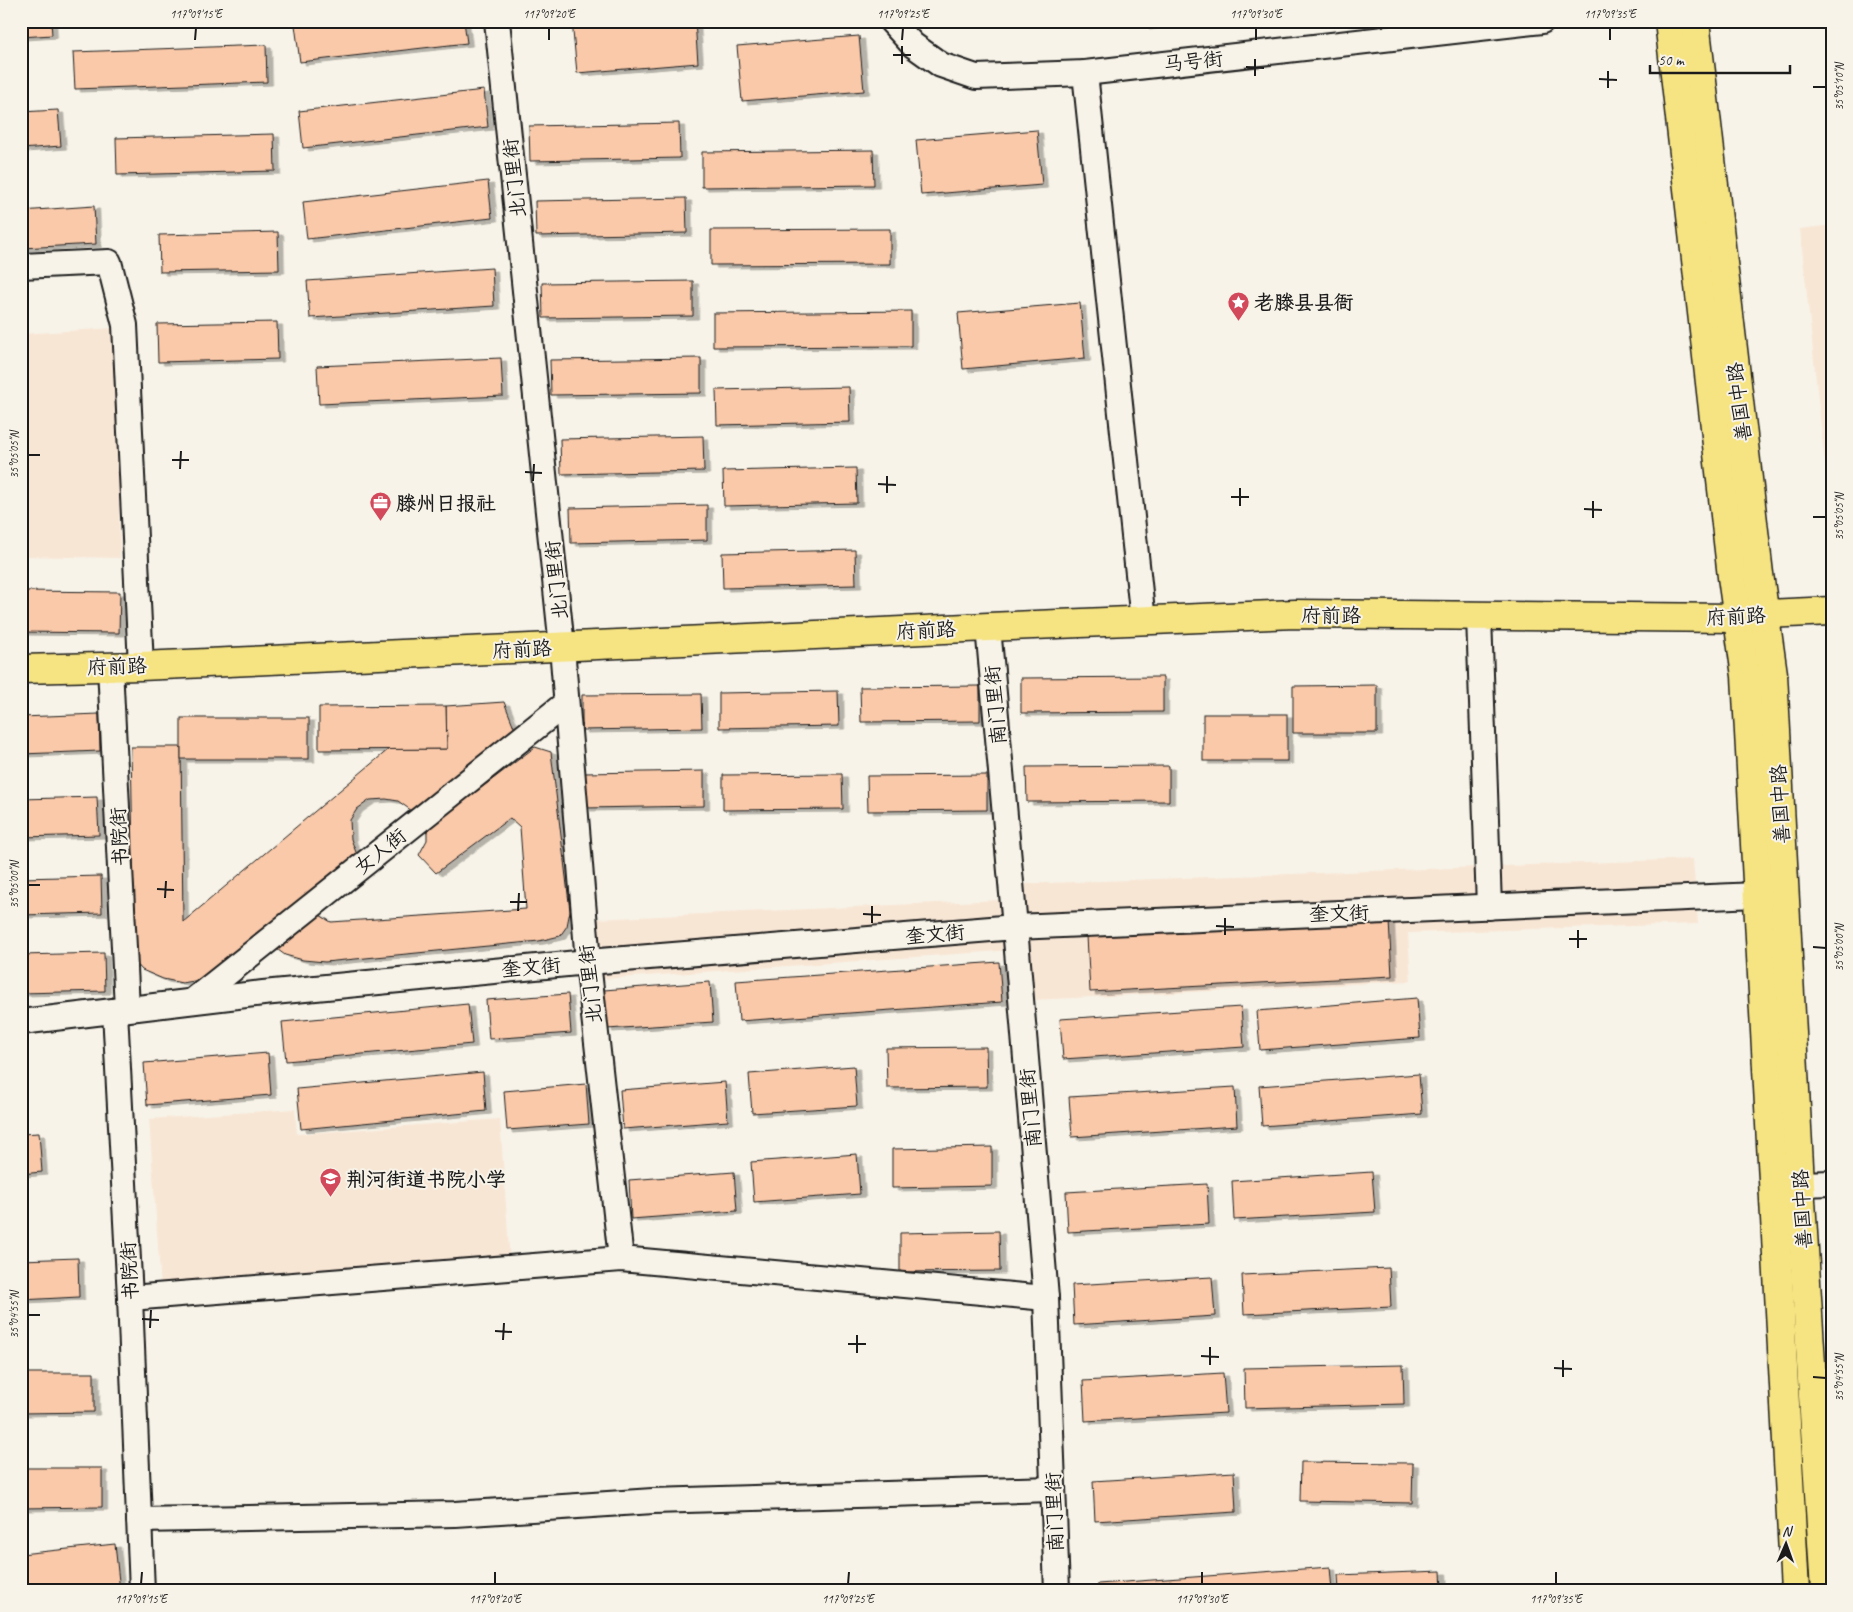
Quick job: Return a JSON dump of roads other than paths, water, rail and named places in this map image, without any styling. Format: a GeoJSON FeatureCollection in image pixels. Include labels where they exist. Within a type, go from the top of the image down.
{"type":"FeatureCollection","features":[{"type":"Feature","properties":{"kind":"main road","name":"善国中路"},"geometry":{"type":"LineString","coordinates":[[1668,21],[1746,676],[1795,1591]]}},
{"type":"Feature","properties":{"kind":"main road","name":"善国中路"},"geometry":{"type":"LineString","coordinates":[[1695,21],[1773,674],[1800,1184],[1825,1591]]}},
{"type":"Feature","properties":{"kind":"main road","name":"府前路"},"geometry":{"type":"LineString","coordinates":[[21,669],[141,666],[1295,614],[1738,618],[1765,614],[1832,611]]}},
{"type":"Feature","properties":{"kind":"street","name":"北门里街"},"geometry":{"type":"LineString","coordinates":[[497,21],[562,647],[588,962],[621,1259]]}},
{"type":"Feature","properties":{"kind":"street","name":"马号街"},"geometry":{"type":"LineString","coordinates":[[891,21],[913,45],[941,65],[976,77],[1085,73],[1542,21]]}},
{"type":"Feature","properties":{"kind":"street"},"geometry":{"type":"LineString","coordinates":[[1085,73],[1143,621]]}},
{"type":"Feature","properties":{"kind":"street"},"geometry":{"type":"LineString","coordinates":[[21,266],[109,262],[125,325],[141,666]]}},
{"type":"Feature","properties":{"kind":"street"},"geometry":{"type":"LineString","coordinates":[[1479,616],[1489,907]]}},
{"type":"Feature","properties":{"kind":"street","name":"南门里街"},"geometry":{"type":"LineString","coordinates":[[988,627],[1046,1298],[1057,1591]]}},
{"type":"Feature","properties":{"kind":"street","name":"书院街"},"geometry":{"type":"LineString","coordinates":[[110,667],[130,1298],[142,1591]]}},
{"type":"Feature","properties":{"kind":"street","name":"女人街"},"geometry":{"type":"LineString","coordinates":[[195,1000],[566,703]]}},
{"type":"Feature","properties":{"kind":"street","name":"奎文街"},"geometry":{"type":"LineString","coordinates":[[21,1022],[195,1000],[588,962],[1015,927],[1757,895]]}},
{"type":"Feature","properties":{"kind":"street"},"geometry":{"type":"LineString","coordinates":[[1800,1184],[1832,1183]]}},
{"type":"Feature","properties":{"kind":"street"},"geometry":{"type":"LineString","coordinates":[[130,1298],[621,1259],[1046,1298]]}},
{"type":"Feature","properties":{"kind":"street"},"geometry":{"type":"LineString","coordinates":[[139,1520],[455,1514],[654,1501],[1053,1489]]}},
{"type":"Feature","properties":{"kind":"place","name":"老滕县县衙"},"geometry":{"type":"Point","coordinates":[1238,321]}},
{"type":"Feature","properties":{"kind":"place","name":"滕州日报社"},"geometry":{"type":"Point","coordinates":[380,522]}},
{"type":"Feature","properties":{"kind":"place","name":"荆河街道书院小学"},"geometry":{"type":"Point","coordinates":[330,1198]}}]}
